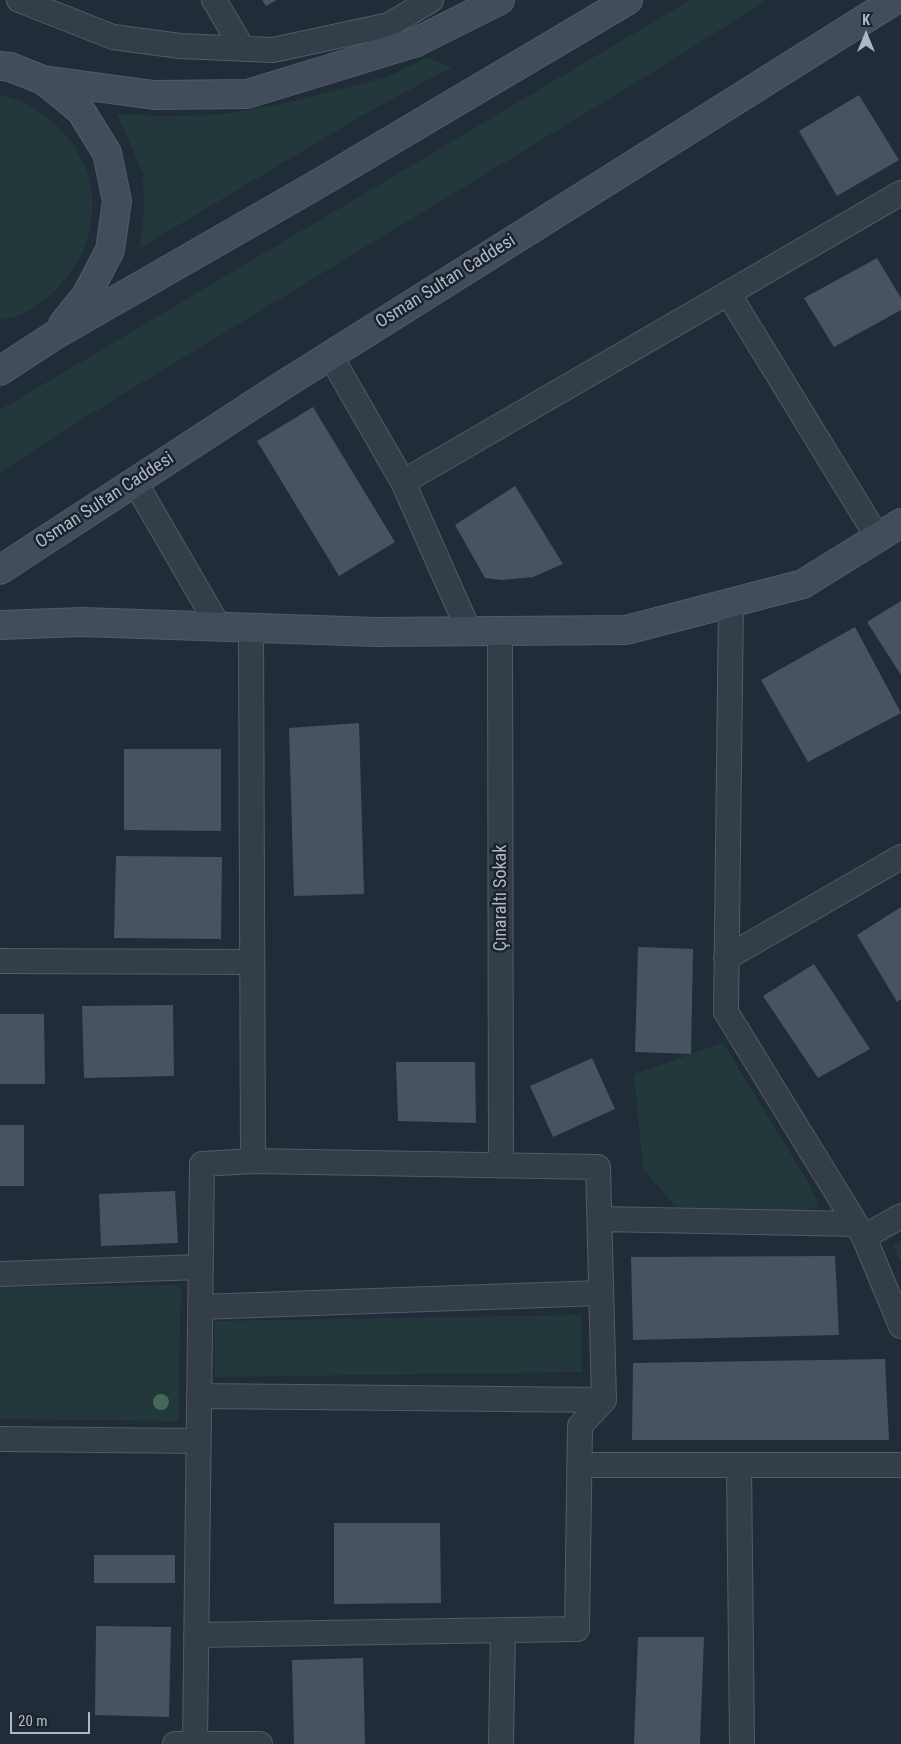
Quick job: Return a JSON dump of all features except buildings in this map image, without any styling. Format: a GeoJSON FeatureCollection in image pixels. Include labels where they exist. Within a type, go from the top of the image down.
{"type":"FeatureCollection","features":[{"type":"Feature","properties":{"kind":"street"},"geometry":{"type":"LineString","coordinates":[[19,0],[113,37],[180,46],[272,50],[389,26],[431,0]]}},
{"type":"Feature","properties":{"kind":"street"},"geometry":{"type":"LineString","coordinates":[[214,0],[243,49]]}},
{"type":"Feature","properties":{"kind":"street"},"geometry":{"type":"LineString","coordinates":[[0,66],[10,67],[43,80],[154,94],[247,94],[414,43],[500,0]]}},
{"type":"Feature","properties":{"kind":"street"},"geometry":{"type":"LineString","coordinates":[[0,371],[55,335],[316,185],[628,0]]}},
{"type":"Feature","properties":{"kind":"street","name":"Osman Sultan Caddesi"},"geometry":{"type":"LineString","coordinates":[[0,570],[330,355],[895,0]]}},
{"type":"Feature","properties":{"kind":"street"},"geometry":{"type":"LineString","coordinates":[[43,80],[81,111],[92,128],[107,153],[117,201],[110,250],[87,294],[55,335]]}},
{"type":"Feature","properties":{"kind":"street"},"geometry":{"type":"LineString","coordinates":[[403,482],[901,192]]}},
{"type":"Feature","properties":{"kind":"street"},"geometry":{"type":"LineString","coordinates":[[728,293],[878,538]]}},
{"type":"Feature","properties":{"kind":"street"},"geometry":{"type":"LineString","coordinates":[[0,349],[32,350]]}},
{"type":"Feature","properties":{"kind":"street"},"geometry":{"type":"LineString","coordinates":[[330,355],[403,482],[469,631]]}},
{"type":"Feature","properties":{"kind":"street"},"geometry":{"type":"LineString","coordinates":[[135,482],[219,627]]}},
{"type":"Feature","properties":{"kind":"street"},"geometry":{"type":"LineString","coordinates":[[0,625],[82,622],[376,632],[626,630],[803,584],[901,523]]}},
{"type":"Feature","properties":{"kind":"street"},"geometry":{"type":"LineString","coordinates":[[731,603],[726,1012],[860,1230],[901,1326]]}},
{"type":"Feature","properties":{"kind":"street"},"geometry":{"type":"LineString","coordinates":[[251,628],[254,1161]]}},
{"type":"Feature","properties":{"kind":"street","name":"Çınaraltı Sokak"},"geometry":{"type":"LineString","coordinates":[[500,631],[501,1165]]}},
{"type":"Feature","properties":{"kind":"street"},"geometry":{"type":"LineString","coordinates":[[726,958],[901,857]]}},
{"type":"Feature","properties":{"kind":"street"},"geometry":{"type":"LineString","coordinates":[[0,961],[252,962]]}},
{"type":"Feature","properties":{"kind":"street"},"geometry":{"type":"LineString","coordinates":[[195,1744],[196,1635],[199,1441],[202,1164],[254,1161],[598,1167],[604,1400],[580,1426],[577,1628],[196,1635]]}},
{"type":"Feature","properties":{"kind":"street"},"geometry":{"type":"LineString","coordinates":[[600,1219],[860,1230],[901,1216]]}},
{"type":"Feature","properties":{"kind":"street"},"geometry":{"type":"LineString","coordinates":[[0,1274],[201,1267]]}},
{"type":"Feature","properties":{"kind":"street"},"geometry":{"type":"LineString","coordinates":[[200,1306],[601,1293]]}},
{"type":"Feature","properties":{"kind":"street"},"geometry":{"type":"LineString","coordinates":[[199,1396],[604,1400]]}},
{"type":"Feature","properties":{"kind":"street"},"geometry":{"type":"LineString","coordinates":[[0,1439],[199,1441]]}},
{"type":"Feature","properties":{"kind":"street"},"geometry":{"type":"LineString","coordinates":[[580,1465],[901,1465]]}},
{"type":"Feature","properties":{"kind":"street"},"geometry":{"type":"LineString","coordinates":[[739,1465],[742,1744]]}},
{"type":"Feature","properties":{"kind":"street"},"geometry":{"type":"LineString","coordinates":[[501,1744],[503,1630]]}},
{"type":"Feature","properties":{"kind":"street"},"geometry":{"type":"LineString","coordinates":[[175,1744],[260,1744]]}},
{"type":"Feature","properties":{"kind":"green space"},"geometry":{"type":"Polygon","coordinates":[[[690,0],[767,0],[645,77],[84,418],[0,473],[0,410],[690,0]]]}},
{"type":"Feature","properties":{"kind":"green space"},"geometry":{"type":"Polygon","coordinates":[[[426,58],[452,67],[363,115],[140,248],[144,212],[143,174],[117,114],[161,116],[218,115],[286,103],[388,77],[426,58]]]}},
{"type":"Feature","properties":{"kind":"green space"},"geometry":{"type":"Polygon","coordinates":[[[0,95],[23,102],[37,110],[56,125],[73,144],[84,166],[91,188],[92,211],[89,234],[81,256],[68,276],[34,308],[14,317],[0,320],[0,95]]]}},
{"type":"Feature","properties":{"kind":"green space"},"geometry":{"type":"Polygon","coordinates":[[[723,1043],[811,1187],[818,1206],[800,1212],[678,1209],[643,1169],[634,1074],[723,1043]]]}},
{"type":"Feature","properties":{"kind":"green space"},"geometry":{"type":"Polygon","coordinates":[[[901,1240],[901,1263],[893,1245],[901,1240]]]}},
{"type":"Feature","properties":{"kind":"green space"},"geometry":{"type":"Polygon","coordinates":[[[181,1285],[178,1421],[0,1419],[0,1287],[181,1285]]]}},
{"type":"Feature","properties":{"kind":"green space"},"geometry":{"type":"Polygon","coordinates":[[[581,1315],[582,1372],[215,1377],[214,1321],[581,1315]]]}}]}
